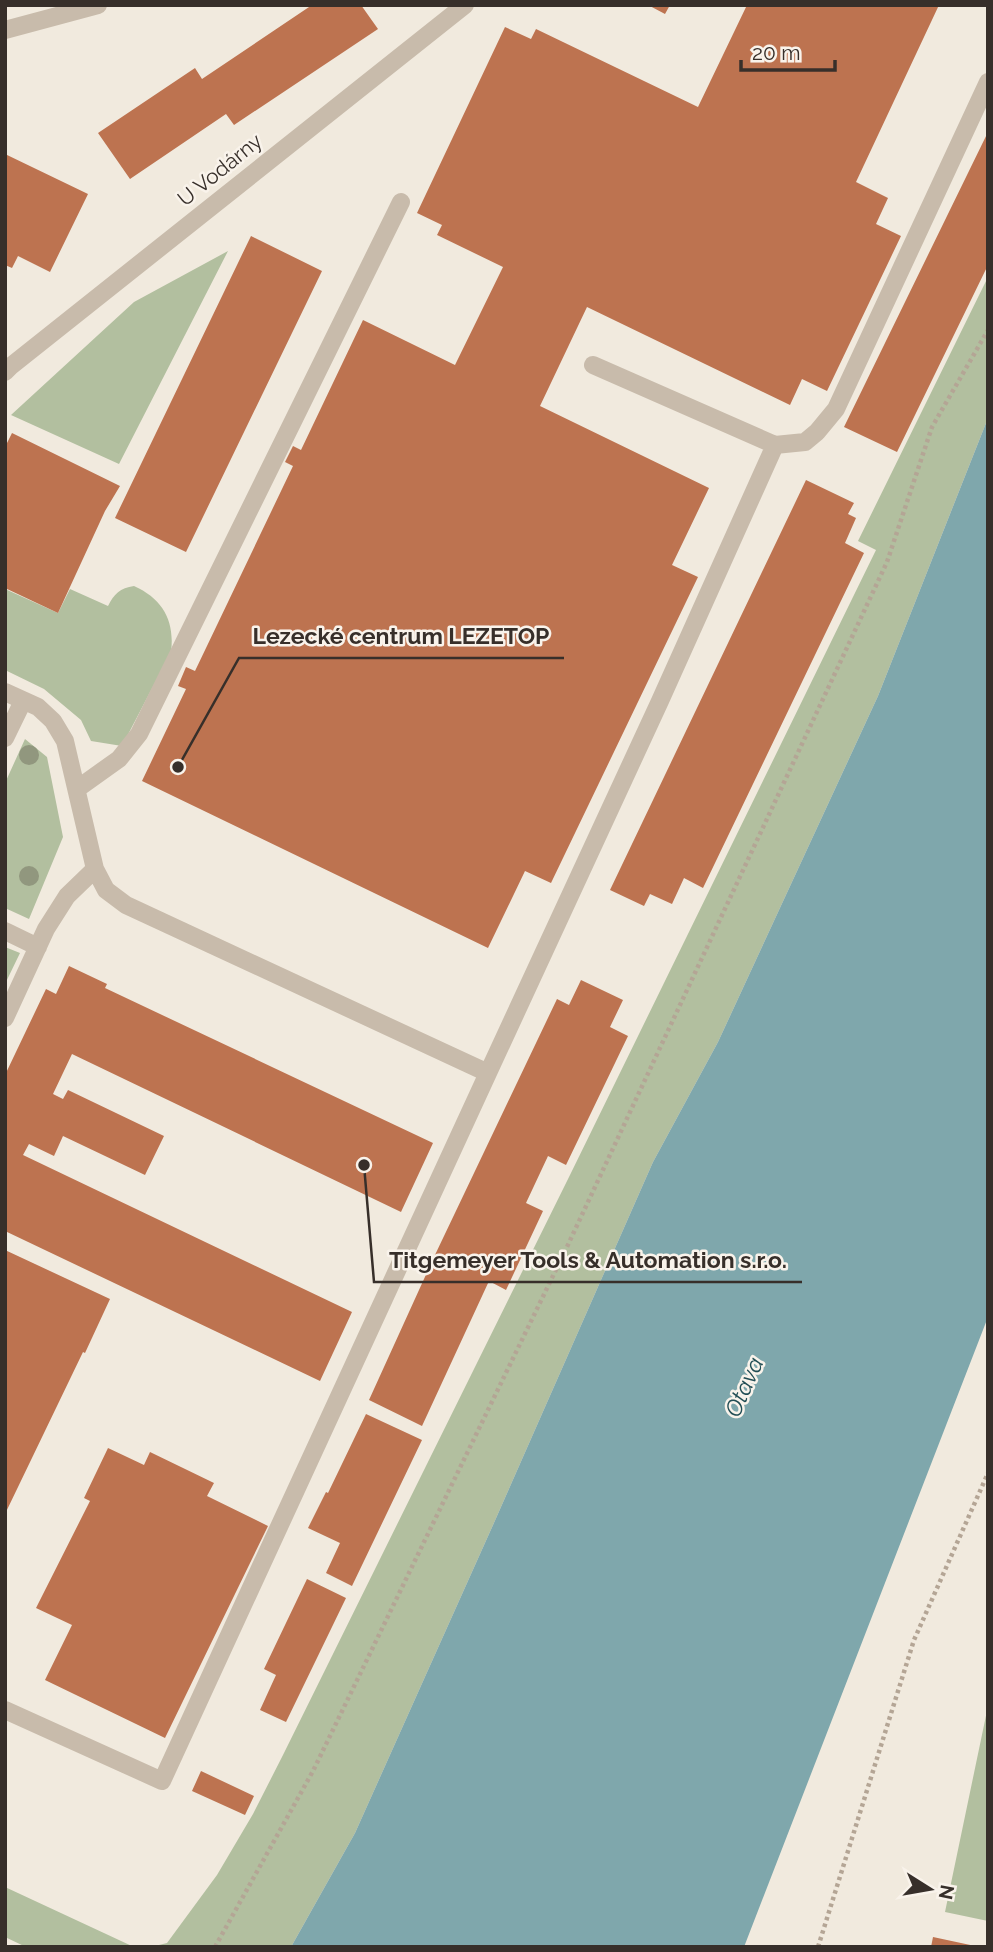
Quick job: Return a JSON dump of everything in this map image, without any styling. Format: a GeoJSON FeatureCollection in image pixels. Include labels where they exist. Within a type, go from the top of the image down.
{"type":"FeatureCollection","features":[{"type":"Feature","properties":{"kind":"street"},"geometry":{"type":"LineString","coordinates":[[5,30],[98,5]]}},
{"type":"Feature","properties":{"kind":"street","name":"U Vodárny"},"geometry":{"type":"LineString","coordinates":[[5,372],[465,5]]}},
{"type":"Feature","properties":{"kind":"street"},"geometry":{"type":"LineString","coordinates":[[593,365],[775,444],[805,442],[836,409],[988,82]]}},
{"type":"Feature","properties":{"kind":"street"},"geometry":{"type":"LineString","coordinates":[[77,789],[119,759],[139,734],[401,202]]}},
{"type":"Feature","properties":{"kind":"street"},"geometry":{"type":"LineString","coordinates":[[5,1710],[162,1781],[660,701],[775,444]]}},
{"type":"Feature","properties":{"kind":"street"},"geometry":{"type":"LineString","coordinates":[[5,692],[37,708],[53,721],[65,741],[95,869],[106,890],[126,905],[488,1073]]}},
{"type":"Feature","properties":{"kind":"street"},"geometry":{"type":"LineString","coordinates":[[5,738],[23,701]]}},
{"type":"Feature","properties":{"kind":"street"},"geometry":{"type":"LineString","coordinates":[[5,1018],[46,929],[67,896],[95,869]]}},
{"type":"Feature","properties":{"kind":"street"},"geometry":{"type":"LineString","coordinates":[[5,932],[38,947]]}},
{"type":"Feature","properties":{"kind":"path"},"geometry":{"type":"LineString","coordinates":[[215,1947],[313,1771],[566,1248],[887,562],[932,427],[988,330]]}},
{"type":"Feature","properties":{"kind":"path"},"geometry":{"type":"LineString","coordinates":[[818,1947],[914,1640],[988,1473]]}},
{"type":"Feature","properties":{"kind":"green space"},"geometry":{"type":"Polygon","coordinates":[[[228,251],[119,464],[11,415],[134,302],[228,251]]]}},
{"type":"Feature","properties":{"kind":"green space"},"geometry":{"type":"Polygon","coordinates":[[[988,277],[988,418],[878,696],[718,1042],[653,1162],[355,1833],[291,1947],[151,1947],[167,1943],[217,1875],[253,1814],[283,1755],[876,550],[858,541],[988,277]]]}},
{"type":"Feature","properties":{"kind":"green space"},"geometry":{"type":"Polygon","coordinates":[[[134,586],[153,597],[165,612],[171,630],[171,652],[122,746],[91,741],[81,720],[44,689],[5,670],[5,589],[58,613],[70,589],[108,606],[118,592],[134,586]]]}},
{"type":"Feature","properties":{"kind":"green space"},"geometry":{"type":"Polygon","coordinates":[[[25,739],[47,757],[63,837],[29,919],[5,908],[5,783],[25,739]]]}},
{"type":"Feature","properties":{"kind":"green space"},"geometry":{"type":"Polygon","coordinates":[[[5,947],[20,953],[5,984],[5,947]]]}},
{"type":"Feature","properties":{"kind":"green space"},"geometry":{"type":"Polygon","coordinates":[[[988,1706],[988,1921],[945,1912],[988,1706]]]}},
{"type":"Feature","properties":{"kind":"green space"},"geometry":{"type":"Polygon","coordinates":[[[5,1887],[134,1947],[26,1947],[5,1937],[5,1887]]]}},
{"type":"Feature","properties":{"kind":"water","name":"Otava"},"geometry":{"type":"Polygon","coordinates":[[[988,418],[988,1317],[744,1947],[291,1947],[355,1833],[653,1162],[718,1042],[878,696],[988,418]]]}},
{"type":"Feature","properties":{"kind":"building"},"geometry":{"type":"Polygon","coordinates":[[[312,5],[361,5],[378,29],[234,125],[226,114],[130,179],[98,133],[195,68],[202,79],[312,5]]]}},
{"type":"Feature","properties":{"kind":"building"},"geometry":{"type":"Polygon","coordinates":[[[648,5],[670,5],[665,14],[648,5]]]}},
{"type":"Feature","properties":{"kind":"building"},"geometry":{"type":"Polygon","coordinates":[[[747,5],[939,5],[856,182],[888,198],[876,224],[901,236],[827,391],[802,379],[790,405],[587,307],[540,406],[709,488],[672,565],[698,577],[551,883],[525,871],[488,948],[142,781],[186,689],[178,686],[186,667],[195,671],[293,466],[285,462],[293,446],[301,450],[363,320],[455,365],[503,267],[437,235],[442,225],[417,213],[505,27],[531,39],[536,29],[698,107],[747,5]]]}},
{"type":"Feature","properties":{"kind":"building"},"geometry":{"type":"Polygon","coordinates":[[[988,132],[988,265],[897,452],[844,427],[988,132]]]}},
{"type":"Feature","properties":{"kind":"building"},"geometry":{"type":"Polygon","coordinates":[[[5,154],[88,194],[50,272],[18,256],[12,268],[5,265],[5,154]]]}},
{"type":"Feature","properties":{"kind":"building"},"geometry":{"type":"Polygon","coordinates":[[[251,236],[322,271],[186,552],[115,518],[251,236]]]}},
{"type":"Feature","properties":{"kind":"building"},"geometry":{"type":"Polygon","coordinates":[[[12,433],[120,486],[105,511],[58,613],[5,588],[5,447],[12,433]]]}},
{"type":"Feature","properties":{"kind":"building"},"geometry":{"type":"Polygon","coordinates":[[[806,480],[854,503],[848,514],[856,518],[845,543],[864,553],[703,888],[684,878],[672,904],[650,894],[644,906],[610,890],[806,480]]]}},
{"type":"Feature","properties":{"kind":"building"},"geometry":{"type":"Polygon","coordinates":[[[69,966],[107,984],[105,988],[433,1143],[401,1212],[72,1054],[53,1094],[63,1099],[68,1090],[164,1136],[145,1175],[63,1136],[54,1156],[29,1144],[23,1155],[352,1312],[320,1381],[5,1231],[5,1075],[46,989],[56,994],[69,966]]]}},
{"type":"Feature","properties":{"kind":"building"},"geometry":{"type":"Polygon","coordinates":[[[581,980],[623,1000],[610,1027],[628,1036],[566,1165],[548,1156],[526,1203],[543,1211],[506,1290],[489,1281],[422,1426],[369,1400],[557,999],[569,1005],[581,980]]]}},
{"type":"Feature","properties":{"kind":"building"},"geometry":{"type":"Polygon","coordinates":[[[5,1250],[110,1299],[5,1514],[5,1250]]]}},
{"type":"Feature","properties":{"kind":"building"},"geometry":{"type":"Polygon","coordinates":[[[366,1414],[422,1440],[352,1586],[326,1573],[340,1543],[308,1528],[366,1414]]]}},
{"type":"Feature","properties":{"kind":"building"},"geometry":{"type":"Polygon","coordinates":[[[108,1448],[144,1465],[150,1452],[214,1483],[207,1496],[268,1526],[165,1738],[45,1680],[72,1625],[36,1608],[90,1501],[84,1498],[108,1448]]]}},
{"type":"Feature","properties":{"kind":"building"},"geometry":{"type":"Polygon","coordinates":[[[307,1579],[346,1598],[286,1722],[260,1710],[276,1675],[264,1669],[307,1579]]]}},
{"type":"Feature","properties":{"kind":"building"},"geometry":{"type":"Polygon","coordinates":[[[201,1771],[254,1796],[245,1815],[192,1791],[201,1771]]]}},
{"type":"Feature","properties":{"kind":"building"},"geometry":{"type":"Polygon","coordinates":[[[933,1937],[975,1946],[975,1947],[931,1947],[933,1937]]]}},
{"type":"Feature","properties":{"kind":"place","name":"Lezecké centrum LEZETOP"},"geometry":{"type":"Point","coordinates":[178,767]}},
{"type":"Feature","properties":{"kind":"place","name":"Titgemeyer Tools & Automation s.r.o."},"geometry":{"type":"Point","coordinates":[364,1165]}}]}
